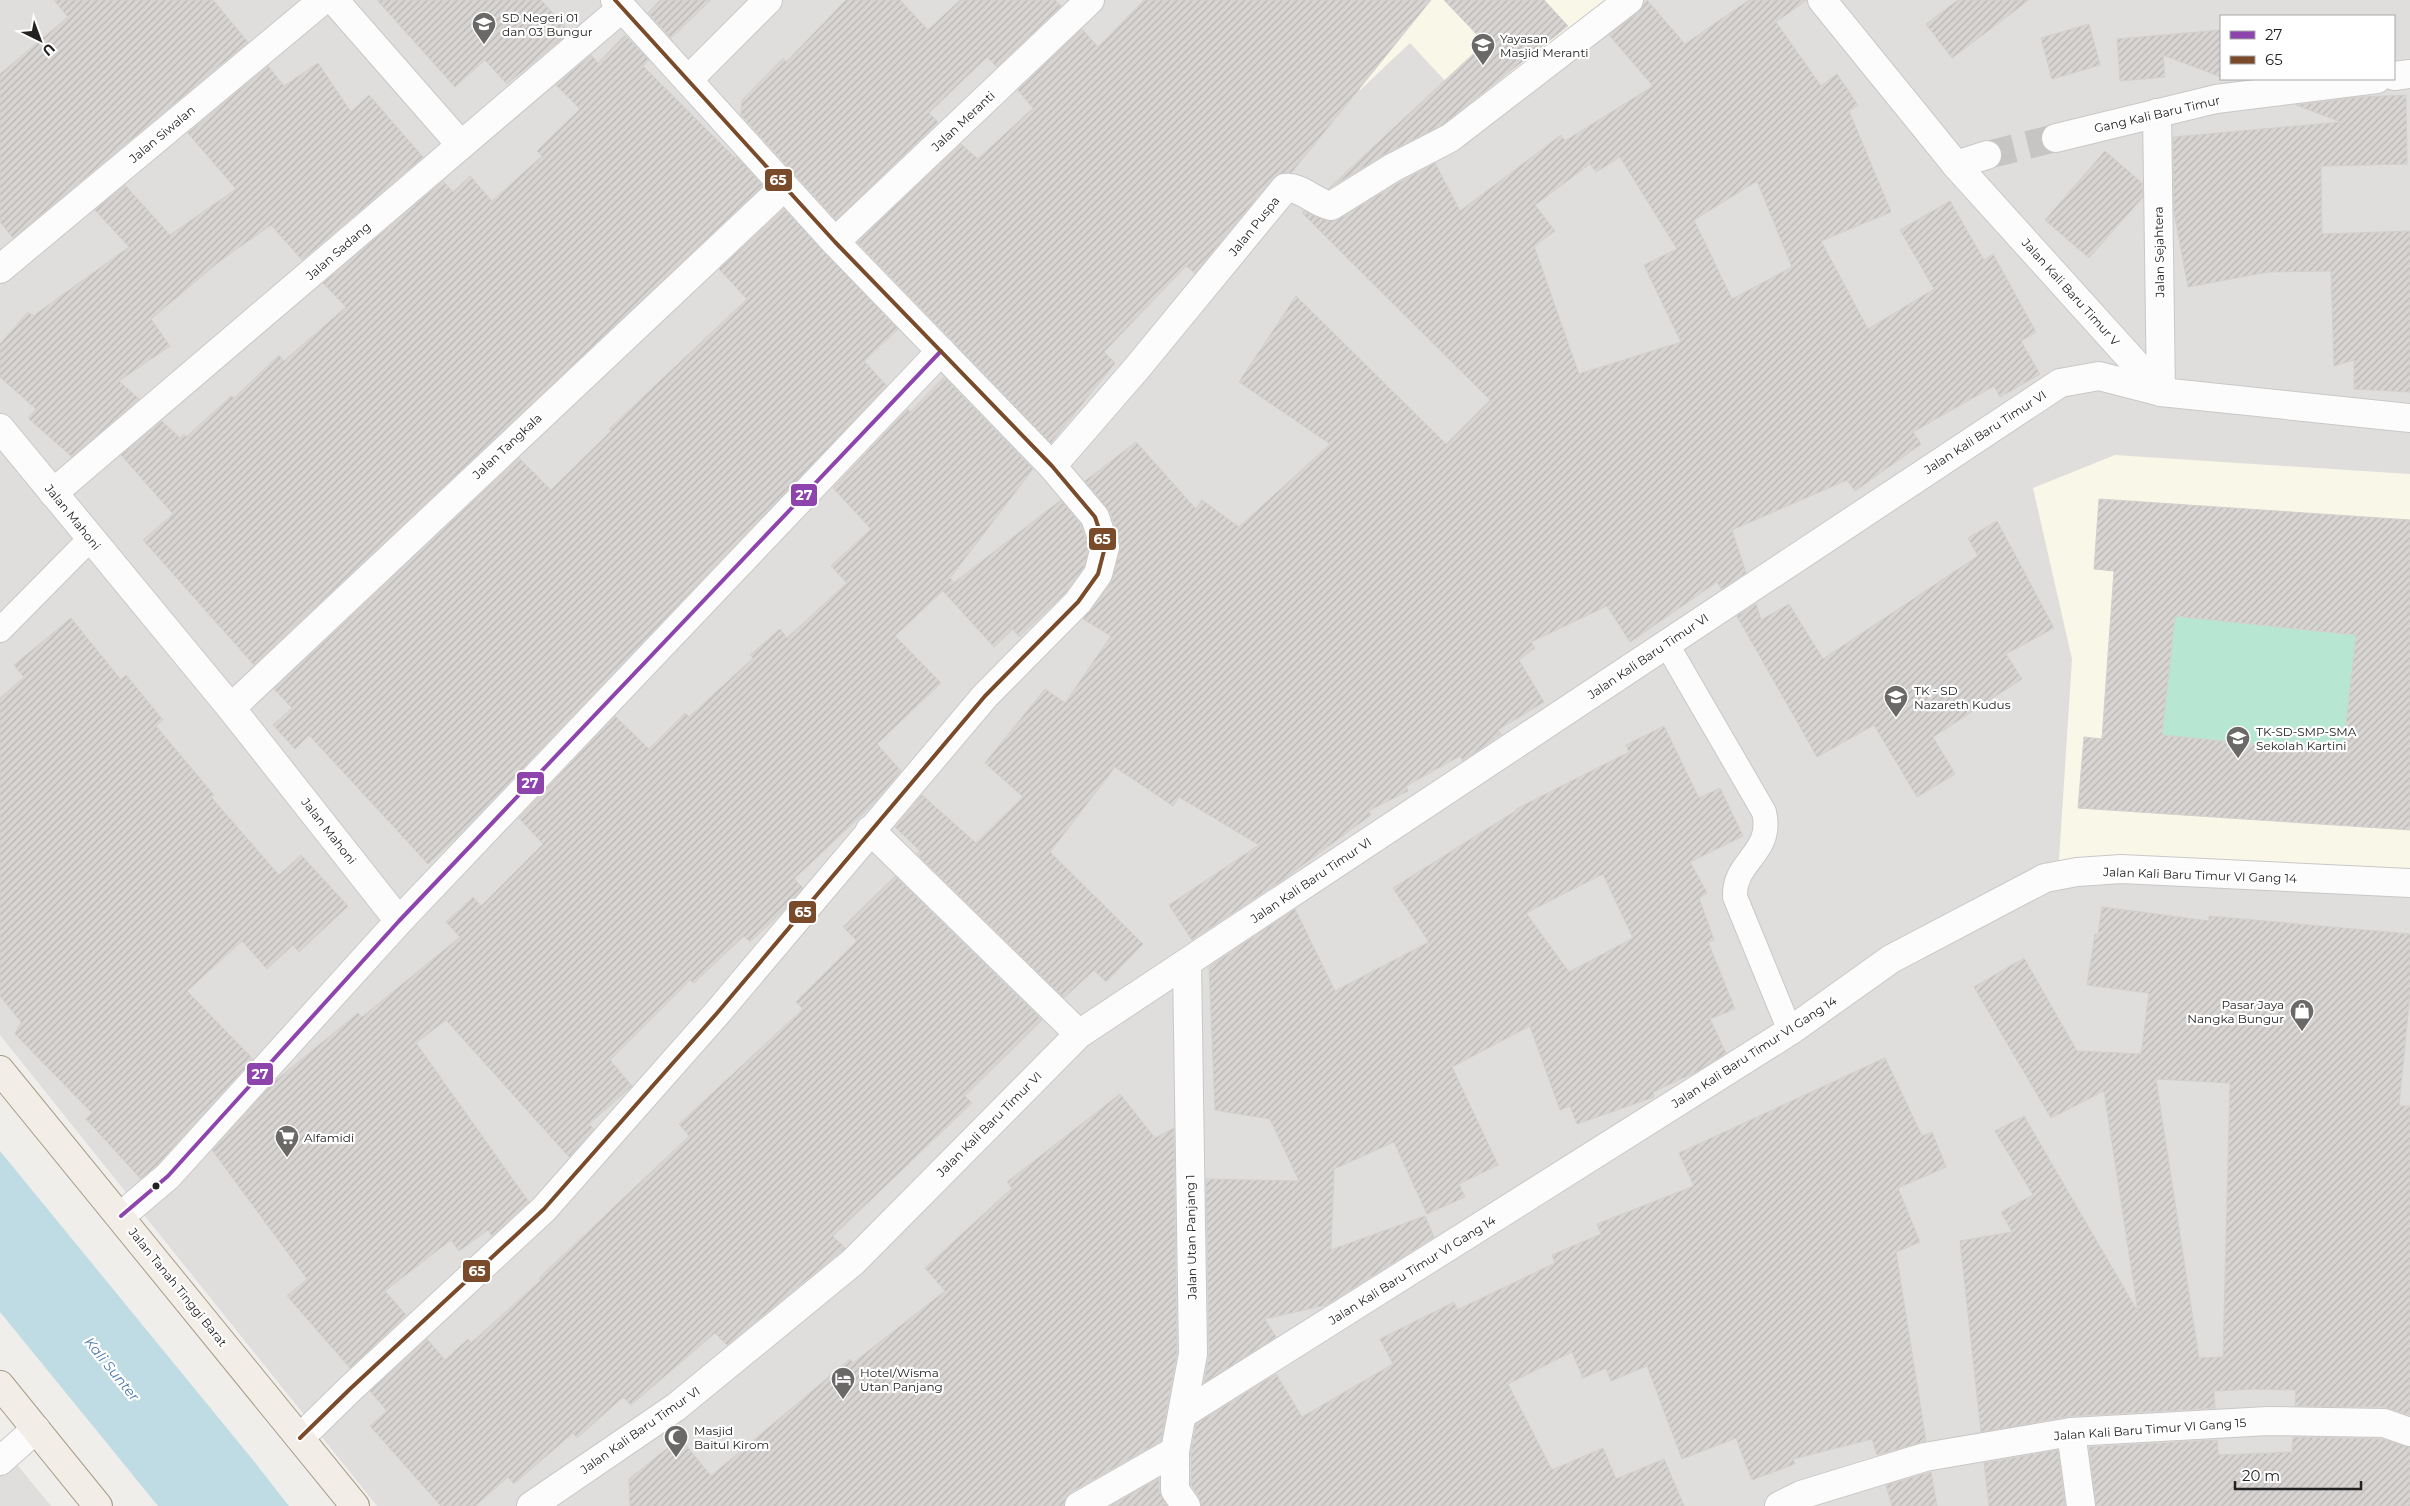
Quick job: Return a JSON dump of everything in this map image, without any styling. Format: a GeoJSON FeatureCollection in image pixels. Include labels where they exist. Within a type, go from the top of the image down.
{"type":"FeatureCollection","features":[{"type":"Feature","properties":{"kind":"main road","name":"Jalan Tanah Tinggi Barat"},"geometry":{"type":"LineString","coordinates":[[0,1070],[121,1216],[355,1506]]}},
{"type":"Feature","properties":{"kind":"main road"},"geometry":{"type":"LineString","coordinates":[[0,1385],[98,1506]]}},
{"type":"Feature","properties":{"kind":"street","name":"Jalan Siwalan"},"geometry":{"type":"LineString","coordinates":[[0,269],[323,0]]}},
{"type":"Feature","properties":{"kind":"street"},"geometry":{"type":"LineString","coordinates":[[334,0],[461,145]]}},
{"type":"Feature","properties":{"kind":"street"},"geometry":{"type":"LineString","coordinates":[[688,80],[768,0]]}},
{"type":"Feature","properties":{"kind":"street","name":"Jalan Meranti"},"geometry":{"type":"LineString","coordinates":[[835,242],[1090,0]]}},
{"type":"Feature","properties":{"kind":"street","name":"Jalan Puspa"},"geometry":{"type":"LineString","coordinates":[[1052,466],[1143,360],[1285,188],[1293,187],[1319,204],[1331,206],[1392,168],[1450,138],[1629,0]]}},
{"type":"Feature","properties":{"kind":"street","name":"Jalan Kali Baru Timur V"},"geometry":{"type":"LineString","coordinates":[[1822,0],[1956,165],[2162,392]]}},
{"type":"Feature","properties":{"kind":"street"},"geometry":{"type":"LineString","coordinates":[[300,1438],[350,1389],[544,1209],[718,1012],[985,696],[1078,602],[1098,574],[1105,547],[1094,517],[1052,466],[835,242],[618,4]]}},
{"type":"Feature","properties":{"kind":"street","name":"Jalan Sadang"},"geometry":{"type":"LineString","coordinates":[[53,493],[329,260],[618,4]]}},
{"type":"Feature","properties":{"kind":"street"},"geometry":{"type":"LineString","coordinates":[[2395,76],[2410,74]]}},
{"type":"Feature","properties":{"kind":"street","name":"Gang Kali Baru Timur"},"geometry":{"type":"LineString","coordinates":[[2056,138],[2216,100],[2369,80]]}},
{"type":"Feature","properties":{"kind":"street","name":"Jalan Sejahtera"},"geometry":{"type":"LineString","coordinates":[[2157,113],[2162,392]]}},
{"type":"Feature","properties":{"kind":"street"},"geometry":{"type":"LineString","coordinates":[[1956,165],[1986,156]]}},
{"type":"Feature","properties":{"kind":"street","name":"Jalan Tangkala"},"geometry":{"type":"LineString","coordinates":[[231,708],[784,187]]}},
{"type":"Feature","properties":{"kind":"street"},"geometry":{"type":"LineString","coordinates":[[121,1216],[168,1176],[399,921],[941,351]]}},
{"type":"Feature","properties":{"kind":"street","name":"Jalan Kali Baru Timur VI"},"geometry":{"type":"LineString","coordinates":[[531,1506],[676,1407],[853,1262],[1079,1034],[2060,383],[2099,376],[2162,392]]}},
{"type":"Feature","properties":{"kind":"street"},"geometry":{"type":"LineString","coordinates":[[2162,392],[2410,418]]}},
{"type":"Feature","properties":{"kind":"street","name":"Jalan Mahoni"},"geometry":{"type":"LineString","coordinates":[[0,428],[231,708],[399,921]]}},
{"type":"Feature","properties":{"kind":"street"},"geometry":{"type":"LineString","coordinates":[[870,830],[1079,1034]]}},
{"type":"Feature","properties":{"kind":"street","name":"Jalan Kali Baru Timur VI Gang 14"},"geometry":{"type":"LineString","coordinates":[[1184,1414],[1790,1032],[1891,959],[2044,878],[2077,872],[2121,869],[2410,883]]}},
{"type":"Feature","properties":{"kind":"street","name":"Jalan Utan Panjang 1"},"geometry":{"type":"LineString","coordinates":[[1186,1506],[1176,1490],[1175,1451],[1184,1414],[1193,1354],[1188,962]]}},
{"type":"Feature","properties":{"kind":"street","name":"Jalan Kali Baru Timur VI Gang 15"},"geometry":{"type":"LineString","coordinates":[[1779,1506],[1801,1494],[1925,1457],[2071,1432],[2268,1421],[2384,1423],[2410,1432]]}},
{"type":"Feature","properties":{"kind":"street"},"geometry":{"type":"LineString","coordinates":[[0,1461],[36,1429]]}},
{"type":"Feature","properties":{"kind":"street"},"geometry":{"type":"LineString","coordinates":[[2071,1432],[2081,1506]]}},
{"type":"Feature","properties":{"kind":"street"},"geometry":{"type":"LineString","coordinates":[[1079,1506],[1175,1451]]}},
{"type":"Feature","properties":{"kind":"lane"},"geometry":{"type":"LineString","coordinates":[[0,630],[90,539]]}},
{"type":"Feature","properties":{"kind":"lane"},"geometry":{"type":"LineString","coordinates":[[1666,643],[1764,812],[1768,826],[1762,843],[1739,875],[1734,886],[1735,897],[1790,1032]]}},
{"type":"Feature","properties":{"kind":"shaded area"},"geometry":{"type":"Polygon","coordinates":[[[0,0],[2410,0],[2410,1506],[377,1506],[0,1035],[0,0]]]}},
{"type":"Feature","properties":{"kind":"shaded area","name":"Yayasan Masjid Meranti"},"geometry":{"type":"Polygon","coordinates":[[[1274,0],[1614,0],[1454,133],[1442,118],[1462,99],[1410,43],[1360,90],[1274,0]]]}},
{"type":"Feature","properties":{"kind":"shaded area","name":"TK-SD-SMP-SMA Sekolah Kartini"},"geometry":{"type":"Polygon","coordinates":[[[2115,455],[2410,474],[2410,877],[2059,860],[2072,659],[2033,488],[2115,455]]]}},
{"type":"Feature","properties":{"kind":"shaded area"},"geometry":{"type":"Polygon","coordinates":[[[0,1444],[51,1506],[0,1506],[0,1444]]]}},
{"type":"Feature","properties":{"kind":"green space"},"geometry":{"type":"Polygon","coordinates":[[[2175,616],[2356,635],[2343,753],[2162,735],[2175,616]]]}},
{"type":"Feature","properties":{"kind":"water","name":"Kali Sunter"},"geometry":{"type":"Polygon","coordinates":[[[0,1151],[289,1506],[158,1506],[0,1312],[0,1151]]]}},
{"type":"Feature","properties":{"kind":"building"},"geometry":{"type":"Polygon","coordinates":[[[54,0],[213,0],[248,42],[13,238],[0,222],[0,74],[68,17],[54,0]]]}},
{"type":"Feature","properties":{"kind":"building","name":"SD Negeri 01 dan 03 Bungur"},"geometry":{"type":"Polygon","coordinates":[[[377,0],[541,0],[570,32],[507,84],[485,60],[455,87],[377,0]]]}},
{"type":"Feature","properties":{"kind":"building"},"geometry":{"type":"Polygon","coordinates":[[[660,0],[711,0],[671,38],[648,13],[660,0]]]}},
{"type":"Feature","properties":{"kind":"building"},"geometry":{"type":"Polygon","coordinates":[[[846,0],[900,0],[928,30],[960,0],[1055,0],[1061,6],[997,67],[987,57],[929,113],[938,122],[836,220],[741,115],[742,100],[783,58],[786,62],[846,0]]]}},
{"type":"Feature","properties":{"kind":"building"},"geometry":{"type":"Polygon","coordinates":[[[1144,0],[1431,0],[1292,172],[1279,174],[1273,178],[1195,273],[1186,266],[1104,352],[1115,363],[1051,443],[857,242],[961,144],[978,159],[1033,108],[1018,90],[1082,29],[1098,47],[1144,0]]]}},
{"type":"Feature","properties":{"kind":"building"},"geometry":{"type":"Polygon","coordinates":[[[1444,0],[1544,0],[1568,26],[1442,125],[1385,154],[1328,189],[1485,43],[1444,0]]]}},
{"type":"Feature","properties":{"kind":"building"},"geometry":{"type":"Polygon","coordinates":[[[1647,0],[1685,44],[1749,0],[1807,0],[1776,22],[1821,86],[1837,74],[1858,105],[1849,111],[1891,212],[1821,241],[1868,329],[1934,289],[1900,230],[1950,201],[1984,260],[1993,254],[2036,332],[2021,341],[2040,374],[2000,397],[1994,386],[1913,432],[1921,444],[1855,491],[1847,480],[1732,530],[1746,573],[1721,589],[1717,582],[1630,642],[1607,606],[1531,642],[1535,648],[1519,660],[1544,702],[1498,730],[1501,734],[1463,761],[1460,756],[1406,786],[1408,791],[1368,811],[1371,815],[1281,881],[1192,940],[1169,905],[1259,845],[1179,797],[1173,806],[1115,767],[1050,852],[1143,944],[1106,982],[1094,970],[1064,998],[917,854],[920,851],[895,827],[922,795],[976,843],[1023,797],[985,763],[1045,689],[1065,703],[1111,636],[1083,619],[1111,583],[1120,550],[1120,542],[1110,512],[1085,481],[1136,442],[1196,509],[1202,500],[1239,527],[1330,444],[1239,382],[1296,296],[1446,444],[1490,400],[1302,213],[1304,211],[1327,221],[1339,219],[1435,163],[1460,211],[1561,135],[1565,141],[1653,86],[1609,35],[1639,12],[1647,0]],[[1620,157],[1596,172],[1590,164],[1535,205],[1555,231],[1534,246],[1579,374],[1681,342],[1644,265],[1677,249],[1620,157]],[[1757,181],[1694,220],[1732,299],[1792,267],[1757,181]]]}},
{"type":"Feature","properties":{"kind":"building"},"geometry":{"type":"Polygon","coordinates":[[[1958,0],[2029,0],[1952,58],[1926,24],[1958,0]]]}},
{"type":"Feature","properties":{"kind":"building"},"geometry":{"type":"Polygon","coordinates":[[[2089,24],[2100,65],[2052,79],[2041,38],[2089,24]]]}},
{"type":"Feature","properties":{"kind":"building"},"geometry":{"type":"Polygon","coordinates":[[[2220,30],[2220,77],[2163,55],[2165,77],[2120,81],[2117,39],[2220,30]]]}},
{"type":"Feature","properties":{"kind":"building"},"geometry":{"type":"Polygon","coordinates":[[[625,35],[649,60],[643,66],[736,159],[736,156],[763,186],[254,665],[143,540],[173,514],[121,455],[162,421],[180,438],[184,434],[186,437],[231,396],[234,398],[279,355],[284,361],[346,307],[323,283],[443,181],[453,192],[470,176],[492,201],[542,156],[537,151],[580,109],[556,85],[591,55],[598,63],[625,35]]]}},
{"type":"Feature","properties":{"kind":"building"},"geometry":{"type":"Polygon","coordinates":[[[318,63],[351,112],[369,95],[423,157],[302,260],[271,225],[220,261],[151,319],[170,346],[119,381],[139,399],[72,457],[28,418],[36,409],[0,377],[0,344],[28,312],[33,316],[129,247],[95,210],[125,185],[170,235],[236,189],[188,133],[268,66],[284,86],[318,63]]]}},
{"type":"Feature","properties":{"kind":"building"},"geometry":{"type":"Polygon","coordinates":[[[2406,95],[2407,164],[2321,166],[2322,234],[2410,231],[2410,392],[2354,389],[2354,360],[2334,366],[2331,271],[2268,272],[2188,287],[2174,212],[2173,137],[2341,122],[2296,105],[2361,97],[2406,95]]]}},
{"type":"Feature","properties":{"kind":"building"},"geometry":{"type":"Polygon","coordinates":[[[2105,151],[2142,183],[2143,197],[2089,258],[2045,220],[2105,151]]]}},
{"type":"Feature","properties":{"kind":"building"},"geometry":{"type":"Polygon","coordinates":[[[784,209],[898,329],[864,361],[887,386],[457,837],[428,864],[309,735],[295,749],[273,725],[292,708],[274,689],[519,458],[551,490],[611,431],[609,429],[747,299],[719,269],[784,209]]]}},
{"type":"Feature","properties":{"kind":"building"},"geometry":{"type":"Polygon","coordinates":[[[944,377],[1033,469],[950,578],[953,581],[895,636],[941,683],[877,744],[901,771],[871,806],[794,879],[803,888],[779,915],[750,942],[744,936],[694,983],[690,980],[610,1060],[632,1086],[589,1124],[594,1129],[569,1157],[446,1020],[416,1043],[529,1202],[492,1236],[488,1230],[459,1251],[451,1240],[385,1291],[406,1315],[350,1368],[287,1296],[307,1279],[212,1150],[275,1081],[358,1013],[362,1017],[460,937],[446,922],[473,897],[481,906],[543,844],[519,818],[615,716],[649,749],[685,713],[689,717],[753,658],[750,655],[780,629],[787,638],[847,583],[831,566],[871,529],[833,488],[908,409],[910,412],[944,377]]]}},
{"type":"Feature","properties":{"kind":"building"},"geometry":{"type":"Polygon","coordinates":[[[2099,499],[2410,520],[2410,830],[2078,808],[2084,737],[2102,739],[2114,571],[2094,569],[2099,499]],[[2175,616],[2162,735],[2343,753],[2356,635],[2175,616]]]}},
{"type":"Feature","properties":{"kind":"building"},"geometry":{"type":"Polygon","coordinates":[[[1061,500],[1081,525],[1089,548],[1084,567],[1066,592],[1019,637],[1013,629],[994,647],[943,591],[1061,500]]]}},
{"type":"Feature","properties":{"kind":"building"},"geometry":{"type":"Polygon","coordinates":[[[1997,521],[2054,628],[2006,654],[2022,679],[1933,737],[1955,774],[1917,797],[1874,725],[1817,757],[1737,616],[1756,604],[1761,620],[1789,604],[1823,659],[1978,556],[1968,538],[1997,521]]]}},
{"type":"Feature","properties":{"kind":"building"},"geometry":{"type":"Polygon","coordinates":[[[71,618],[121,680],[126,675],[163,720],[156,726],[214,795],[211,797],[279,875],[301,855],[348,906],[299,952],[293,945],[267,969],[242,941],[187,991],[253,1059],[157,1165],[141,1179],[86,1119],[92,1113],[15,1034],[21,1022],[0,996],[0,698],[24,677],[14,665],[71,618]]]}},
{"type":"Feature","properties":{"kind":"building"},"geometry":{"type":"Polygon","coordinates":[[[1664,726],[1699,798],[1720,788],[1743,836],[1690,862],[1707,893],[1699,898],[1714,940],[1708,942],[1735,1009],[1710,1019],[1726,1053],[1696,1072],[1653,1092],[1654,1097],[1577,1124],[1570,1106],[1560,1110],[1530,1026],[1452,1067],[1498,1165],[1459,1184],[1465,1197],[1427,1214],[1394,1142],[1334,1169],[1331,1250],[1425,1216],[1434,1237],[1326,1305],[1265,1319],[1276,1337],[1204,1383],[1209,1354],[1206,1179],[1299,1181],[1270,1119],[1215,1110],[1209,967],[1295,909],[1335,991],[1429,942],[1393,888],[1516,809],[1629,752],[1626,745],[1664,726]],[[1603,874],[1526,913],[1569,972],[1633,938],[1603,874]]]}},
{"type":"Feature","properties":{"kind":"building"},"geometry":{"type":"Polygon","coordinates":[[[895,876],[1042,1020],[965,1096],[972,1103],[833,1236],[845,1248],[727,1345],[715,1333],[631,1405],[623,1397],[577,1438],[573,1433],[514,1484],[508,1477],[475,1506],[441,1506],[370,1426],[387,1411],[370,1391],[427,1339],[445,1360],[468,1339],[471,1343],[541,1280],[539,1278],[687,1138],[689,1136],[679,1124],[803,1009],[796,1002],[857,941],[843,927],[895,876]]]}},
{"type":"Feature","properties":{"kind":"building"},"geometry":{"type":"Polygon","coordinates":[[[2102,907],[2209,921],[2209,916],[2410,934],[2410,994],[2399,1106],[2410,1106],[2410,1415],[2384,1407],[2295,1406],[2296,1390],[2252,1389],[2214,1391],[2215,1408],[2070,1416],[1981,1432],[1960,1241],[2012,1232],[2001,1212],[2033,1195],[1995,1131],[2024,1116],[2138,1312],[2104,1091],[2051,1118],[1974,987],[2024,958],[2077,1051],[2141,1054],[2149,993],[2087,985],[2095,934],[2098,935],[2102,907]],[[2156,1079],[2199,1358],[2223,1357],[2230,1083],[2156,1079]]]}},
{"type":"Feature","properties":{"kind":"building"},"geometry":{"type":"Polygon","coordinates":[[[1885,1058],[1922,1136],[1932,1132],[1946,1167],[1898,1188],[1920,1242],[1896,1252],[1926,1441],[1877,1455],[1872,1439],[1793,1459],[1795,1464],[1752,1480],[1736,1438],[1682,1459],[1647,1366],[1611,1381],[1606,1368],[1583,1378],[1572,1352],[1508,1384],[1552,1470],[1603,1448],[1616,1479],[1664,1459],[1684,1506],[1201,1506],[1199,1497],[1191,1485],[1191,1452],[1196,1424],[1276,1374],[1302,1417],[1393,1364],[1380,1339],[1454,1302],[1457,1310],[1555,1263],[1552,1255],[1601,1234],[1597,1224],[1694,1186],[1679,1153],[1885,1058]]]}},
{"type":"Feature","properties":{"kind":"building"},"geometry":{"type":"Polygon","coordinates":[[[1120,1094],[1155,1138],[1174,1128],[1177,1353],[1161,1441],[1071,1492],[1063,1506],[630,1506],[629,1479],[680,1438],[711,1476],[850,1359],[853,1363],[945,1291],[925,1268],[1012,1188],[1007,1182],[1120,1094]]]}},
{"type":"Feature","properties":{"kind":"building"},"geometry":{"type":"Polygon","coordinates":[[[2293,1437],[2381,1439],[2410,1447],[2410,1506],[2096,1506],[2089,1447],[2217,1440],[2218,1455],[2292,1452],[2293,1437]]]}},
{"type":"Feature","properties":{"kind":"building"},"geometry":{"type":"Polygon","coordinates":[[[2058,1450],[2065,1506],[1989,1506],[1984,1463],[2058,1450]]]}},
{"type":"Feature","properties":{"kind":"building"},"geometry":{"type":"Polygon","coordinates":[[[1931,1472],[1937,1506],[1892,1506],[1886,1485],[1931,1472]]]}},
{"type":"Feature","properties":{"kind":"building"},"geometry":{"type":"Polygon","coordinates":[[[1159,1478],[1159,1491],[1167,1506],[1110,1506],[1159,1478]]]}},
{"type":"Feature","properties":{"kind":"tunnel"},"geometry":{"type":"LineString","coordinates":[[1987,155],[2056,138]]}},
{"type":"Feature","properties":{"kind":"transit line","name":"65"},"geometry":{"type":"LineString","coordinates":[[300,1438],[350,1389],[544,1209],[718,1012],[985,696],[1078,602],[1098,574],[1105,547],[1095,517],[1052,466],[835,242],[615,0]]}},
{"type":"Feature","properties":{"kind":"transit line","name":"27"},"geometry":{"type":"LineString","coordinates":[[121,1216],[168,1176],[399,921],[941,351]]}},
{"type":"Feature","properties":{"kind":"place","name":"SD Negeri 01 dan 03 Bungur"},"geometry":{"type":"Point","coordinates":[484,45]}},
{"type":"Feature","properties":{"kind":"place","name":"Yayasan Masjid Meranti"},"geometry":{"type":"Point","coordinates":[1483,66]}},
{"type":"Feature","properties":{"kind":"place","name":"TK - SD Nazareth Kudus"},"geometry":{"type":"Point","coordinates":[1896,718]}},
{"type":"Feature","properties":{"kind":"place","name":"TK-SD-SMP-SMA Sekolah Kartini"},"geometry":{"type":"Point","coordinates":[2238,759]}},
{"type":"Feature","properties":{"kind":"place","name":"Pasar Jaya Nangka Bungur"},"geometry":{"type":"Point","coordinates":[2302,1032]}},
{"type":"Feature","properties":{"kind":"place","name":"Alfamidi"},"geometry":{"type":"Point","coordinates":[287,1158]}},
{"type":"Feature","properties":{"kind":"place","name":"Hotel/Wisma Utan Panjang"},"geometry":{"type":"Point","coordinates":[843,1400]}},
{"type":"Feature","properties":{"kind":"place","name":"Masjid Baitul Kirom"},"geometry":{"type":"Point","coordinates":[676,1458]}}]}
